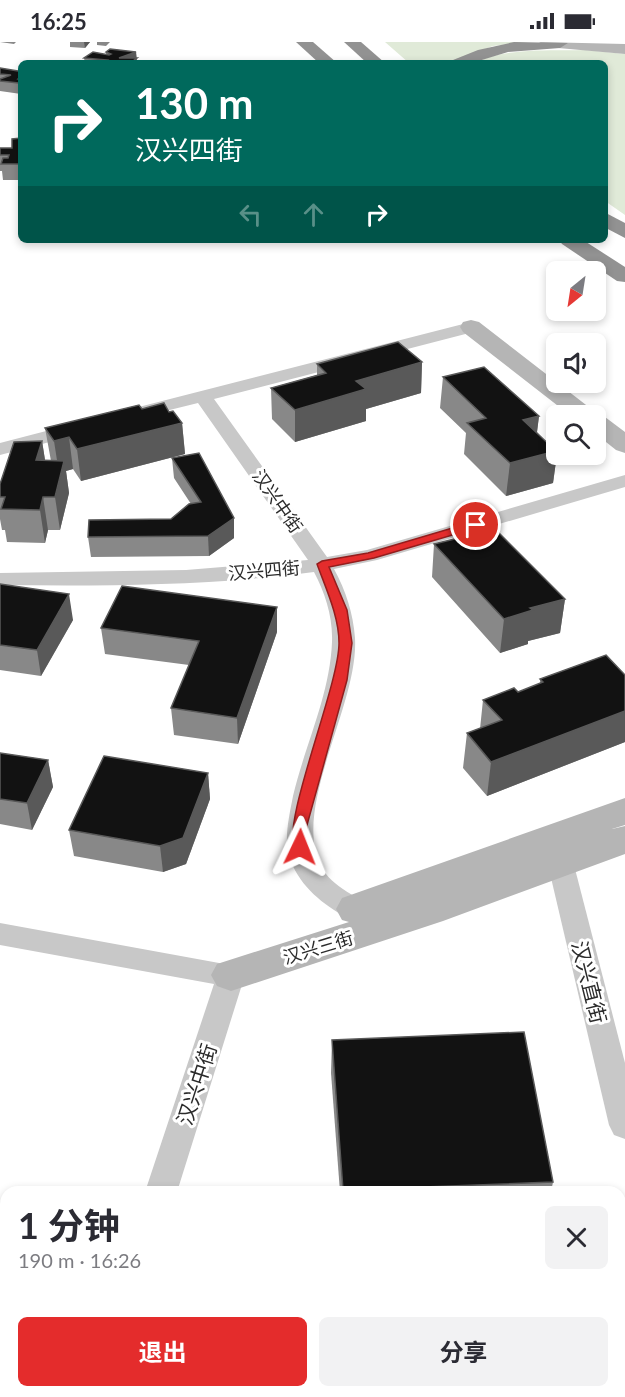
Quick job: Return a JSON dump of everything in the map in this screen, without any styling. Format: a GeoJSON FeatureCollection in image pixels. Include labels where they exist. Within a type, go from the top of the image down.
{"type":"FeatureCollection","features":[{"type":"Feature","properties":{"kind":"highway"},"geometry":{"type":"LineString","coordinates":[[304,42],[325,60]]}},
{"type":"Feature","properties":{"kind":"highway"},"geometry":{"type":"LineString","coordinates":[[352,42],[373,60]]}},
{"type":"Feature","properties":{"kind":"highway"},"geometry":{"type":"LineString","coordinates":[[465,60],[475,55],[502,49],[554,43]]}},
{"type":"Feature","properties":{"kind":"highway"},"geometry":{"type":"LineString","coordinates":[[608,221],[625,232]]}},
{"type":"Feature","properties":{"kind":"highway"},"geometry":{"type":"LineString","coordinates":[[575,243],[625,276]]}},
{"type":"Feature","properties":{"kind":"street"},"geometry":{"type":"LineString","coordinates":[[619,42],[625,43]]}},
{"type":"Feature","properties":{"kind":"street"},"geometry":{"type":"LineString","coordinates":[[554,43],[625,49]]}},
{"type":"Feature","properties":{"kind":"street"},"geometry":{"type":"LineString","coordinates":[[112,419],[471,327],[573,405]]}},
{"type":"Feature","properties":{"kind":"street","name":"汉兴中街"},"geometry":{"type":"LineString","coordinates":[[202,395],[322,564],[340,610],[346,643],[340,680],[299,825],[300,847],[308,870],[324,890],[370,918]]}},
{"type":"Feature","properties":{"kind":"street"},"geometry":{"type":"LineString","coordinates":[[0,449],[90,425]]}},
{"type":"Feature","properties":{"kind":"street"},"geometry":{"type":"LineString","coordinates":[[606,430],[625,445]]}},
{"type":"Feature","properties":{"kind":"street","name":"汉兴四街"},"geometry":{"type":"LineString","coordinates":[[0,579],[133,579],[269,572],[322,564],[370,556],[625,481]]}},
{"type":"Feature","properties":{"kind":"street","name":"汉兴三街"},"geometry":{"type":"LineString","coordinates":[[558,852],[625,811]]}},
{"type":"Feature","properties":{"kind":"street","name":"汉兴三街"},"geometry":{"type":"LineString","coordinates":[[0,934],[231,975],[370,918],[558,852],[625,839]]}},
{"type":"Feature","properties":{"kind":"street","name":"汉兴直街"},"geometry":{"type":"LineString","coordinates":[[558,852],[625,1125]]}},
{"type":"Feature","properties":{"kind":"street","name":"汉兴中街"},"geometry":{"type":"LineString","coordinates":[[163,1186],[231,975]]}},
{"type":"Feature","properties":{"kind":"green space"},"geometry":{"type":"Polygon","coordinates":[[[385,42],[529,42],[493,46],[455,60],[406,60],[385,42]]]}},
{"type":"Feature","properties":{"kind":"green space"},"geometry":{"type":"Polygon","coordinates":[[[543,50],[586,50],[625,54],[625,215],[608,203],[608,60],[482,60],[501,54],[543,50]]]}},
{"type":"Feature","properties":{"kind":"building"},"geometry":{"type":"Polygon","coordinates":[[[110,49],[136,52],[119,58],[137,58],[134,60],[107,60],[84,58],[93,52],[111,54],[106,52],[110,49]]]}},
{"type":"Feature","properties":{"kind":"building"},"geometry":{"type":"Polygon","coordinates":[[[0,68],[18,71],[18,83],[0,81],[11,75],[0,74],[0,68]]]}},
{"type":"Feature","properties":{"kind":"building"},"geometry":{"type":"Polygon","coordinates":[[[18,138],[18,164],[1,164],[3,158],[8,158],[9,155],[0,155],[0,148],[12,148],[12,139],[18,138]]]}},
{"type":"Feature","properties":{"kind":"building"},"geometry":{"type":"Polygon","coordinates":[[[398,342],[422,362],[356,381],[366,389],[295,410],[271,388],[326,373],[317,364],[398,342]]]}},
{"type":"Feature","properties":{"kind":"building"},"geometry":{"type":"Polygon","coordinates":[[[484,367],[539,416],[523,420],[546,442],[546,454],[510,463],[467,423],[486,418],[443,377],[484,367]]]}},
{"type":"Feature","properties":{"kind":"building"},"geometry":{"type":"Polygon","coordinates":[[[164,403],[169,412],[173,411],[182,423],[77,449],[69,437],[54,441],[45,428],[139,405],[142,409],[164,403]]]}},
{"type":"Feature","properties":{"kind":"building"},"geometry":{"type":"Polygon","coordinates":[[[42,441],[36,460],[64,461],[55,497],[43,497],[40,510],[1,509],[5,497],[0,497],[0,484],[14,442],[42,441]]]}},
{"type":"Feature","properties":{"kind":"building"},"geometry":{"type":"Polygon","coordinates":[[[199,453],[234,518],[208,536],[88,537],[89,520],[171,519],[189,504],[201,502],[172,458],[199,453]]]}},
{"type":"Feature","properties":{"kind":"building"},"geometry":{"type":"Polygon","coordinates":[[[493,527],[565,599],[530,608],[533,610],[504,619],[434,544],[493,527]]]}},
{"type":"Feature","properties":{"kind":"building"},"geometry":{"type":"Polygon","coordinates":[[[0,584],[69,594],[37,650],[0,645],[0,584]]]}},
{"type":"Feature","properties":{"kind":"building"},"geometry":{"type":"Polygon","coordinates":[[[122,586],[277,607],[237,718],[171,708],[199,641],[101,628],[122,586]]]}},
{"type":"Feature","properties":{"kind":"building"},"geometry":{"type":"Polygon","coordinates":[[[606,655],[625,675],[625,711],[491,762],[467,733],[502,720],[483,700],[514,688],[518,692],[543,682],[540,679],[606,655]]]}},
{"type":"Feature","properties":{"kind":"building"},"geometry":{"type":"Polygon","coordinates":[[[0,753],[48,760],[27,803],[0,799],[0,753]]]}},
{"type":"Feature","properties":{"kind":"building"},"geometry":{"type":"Polygon","coordinates":[[[104,756],[208,773],[183,838],[160,846],[69,830],[104,756]]]}},
{"type":"Feature","properties":{"kind":"building"},"geometry":{"type":"Polygon","coordinates":[[[524,1032],[553,1182],[448,1186],[343,1186],[332,1040],[524,1032]]]}},
{"type":"Feature","properties":{"kind":"route"},"geometry":{"type":"LineString","coordinates":[[300,847],[299,825],[340,680],[346,643],[340,610],[322,564],[370,556],[476,525]]}}]}
